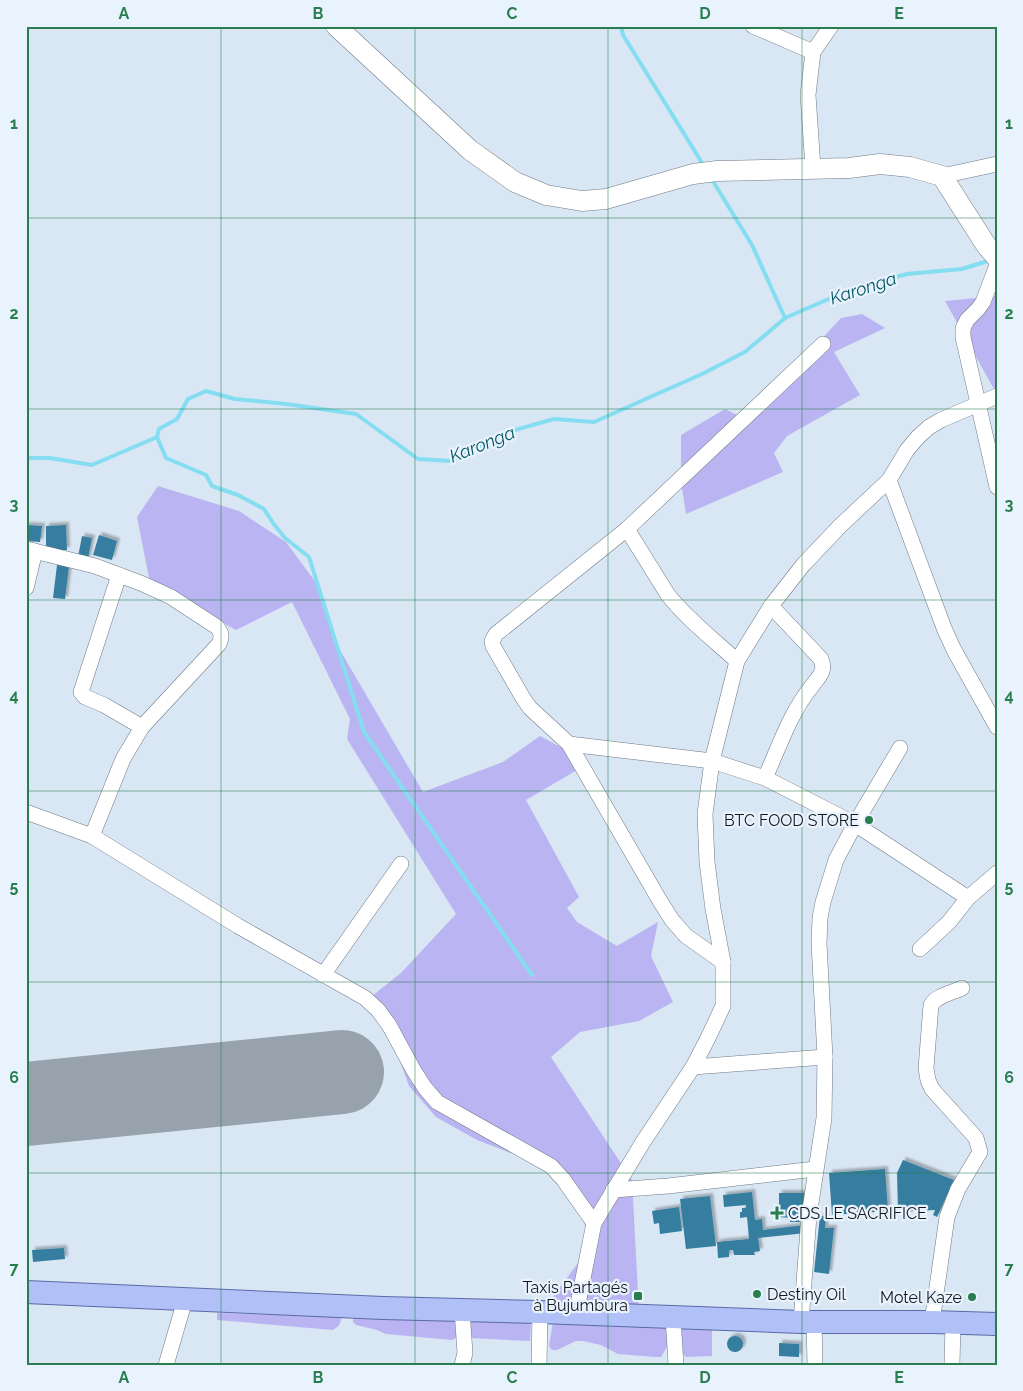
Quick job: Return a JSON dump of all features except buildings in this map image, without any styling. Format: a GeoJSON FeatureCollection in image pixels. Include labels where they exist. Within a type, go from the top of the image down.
{"type":"FeatureCollection","features":[{"type":"Feature","properties":{"kind":"main road"},"geometry":{"type":"LineString","coordinates":[[26,1292],[185,1300],[808,1322],[997,1324]]}},
{"type":"Feature","properties":{"kind":"street"},"geometry":{"type":"LineString","coordinates":[[336,26],[470,150],[515,182],[546,195],[582,201],[606,199],[693,174],[716,171],[849,168],[880,164],[910,166],[942,176],[997,164]]}},
{"type":"Feature","properties":{"kind":"street"},"geometry":{"type":"LineString","coordinates":[[753,26],[813,52]]}},
{"type":"Feature","properties":{"kind":"street"},"geometry":{"type":"LineString","coordinates":[[813,168],[808,95],[813,52],[831,26]]}},
{"type":"Feature","properties":{"kind":"street"},"geometry":{"type":"LineString","coordinates":[[942,176],[986,245],[997,258]]}},
{"type":"Feature","properties":{"kind":"street"},"geometry":{"type":"LineString","coordinates":[[997,265],[983,302],[967,320],[963,328],[963,337],[997,488]]}},
{"type":"Feature","properties":{"kind":"street"},"geometry":{"type":"LineString","coordinates":[[723,962],[686,936],[672,920],[569,744],[530,708],[493,646],[492,641],[496,634],[627,529],[823,344]]}},
{"type":"Feature","properties":{"kind":"street"},"geometry":{"type":"LineString","coordinates":[[576,1314],[594,1223],[643,1142],[693,1067],[723,1006],[723,962],[713,910],[706,854],[705,814],[712,761],[737,661],[771,606],[803,565],[821,545],[889,480],[907,450],[918,437],[929,427],[941,420],[997,396]]}},
{"type":"Feature","properties":{"kind":"street"},"geometry":{"type":"LineString","coordinates":[[889,480],[944,628],[954,650],[997,726]]}},
{"type":"Feature","properties":{"kind":"street"},"geometry":{"type":"LineString","coordinates":[[627,529],[668,595],[684,613],[737,661]]}},
{"type":"Feature","properties":{"kind":"street"},"geometry":{"type":"LineString","coordinates":[[26,588],[30,550],[95,566],[143,584],[171,597],[218,626],[221,632],[219,644],[142,727],[123,759],[92,836]]}},
{"type":"Feature","properties":{"kind":"street"},"geometry":{"type":"LineString","coordinates":[[119,576],[81,692],[85,697],[104,705],[142,727]]}},
{"type":"Feature","properties":{"kind":"street"},"geometry":{"type":"LineString","coordinates":[[765,778],[801,699],[820,676],[824,666],[821,659],[771,606]]}},
{"type":"Feature","properties":{"kind":"street"},"geometry":{"type":"LineString","coordinates":[[569,744],[712,761],[765,778],[854,824],[968,898]]}},
{"type":"Feature","properties":{"kind":"street"},"geometry":{"type":"LineString","coordinates":[[815,1365],[808,1322],[808,1216],[824,1118],[825,1057],[819,950],[820,918],[836,860],[854,824],[900,748]]}},
{"type":"Feature","properties":{"kind":"street"},"geometry":{"type":"LineString","coordinates":[[26,812],[92,836],[238,926],[365,998],[389,1024],[414,1071],[425,1088],[438,1102],[552,1166],[594,1223]]}},
{"type":"Feature","properties":{"kind":"street"},"geometry":{"type":"LineString","coordinates":[[323,974],[400,864]]}},
{"type":"Feature","properties":{"kind":"street"},"geometry":{"type":"LineString","coordinates":[[920,948],[949,922],[968,898],[997,873]]}},
{"type":"Feature","properties":{"kind":"street"},"geometry":{"type":"LineString","coordinates":[[952,1365],[942,1322],[947,1217],[958,1190],[980,1152],[976,1138],[932,1089],[926,1068],[931,1005],[940,996],[962,988]]}},
{"type":"Feature","properties":{"kind":"street"},"geometry":{"type":"LineString","coordinates":[[693,1067],[825,1057]]}},
{"type":"Feature","properties":{"kind":"street"},"geometry":{"type":"LineString","coordinates":[[614,1190],[815,1170]]}},
{"type":"Feature","properties":{"kind":"street"},"geometry":{"type":"LineString","coordinates":[[166,1365],[185,1300]]}},
{"type":"Feature","properties":{"kind":"street"},"geometry":{"type":"LineString","coordinates":[[462,1310],[465,1353],[462,1365]]}},
{"type":"Feature","properties":{"kind":"street"},"geometry":{"type":"LineString","coordinates":[[538,1365],[540,1312]]}},
{"type":"Feature","properties":{"kind":"street"},"geometry":{"type":"LineString","coordinates":[[674,1317],[676,1365]]}},
{"type":"Feature","properties":{"kind":"shaded area"},"geometry":{"type":"Polygon","coordinates":[[[997,296],[997,391],[995,391],[945,301],[997,296]]]}},
{"type":"Feature","properties":{"kind":"shaded area"},"geometry":{"type":"Polygon","coordinates":[[[862,314],[885,328],[834,352],[860,395],[787,436],[774,453],[783,472],[686,514],[681,481],[681,435],[725,409],[747,420],[841,318],[862,314]]]}},
{"type":"Feature","properties":{"kind":"shaded area"},"geometry":{"type":"Polygon","coordinates":[[[158,486],[239,511],[286,542],[320,588],[334,640],[423,792],[503,762],[540,736],[566,750],[577,770],[526,800],[579,897],[567,908],[577,922],[617,946],[658,922],[651,956],[673,1002],[639,1021],[580,1032],[551,1057],[632,1180],[639,1311],[546,1306],[590,1247],[589,1234],[572,1195],[550,1168],[477,1140],[436,1117],[409,1086],[392,1039],[372,996],[401,973],[456,914],[347,739],[350,719],[292,602],[236,630],[150,583],[137,517],[158,486]]]}},
{"type":"Feature","properties":{"kind":"shaded area"},"geometry":{"type":"Polygon","coordinates":[[[217,1313],[341,1317],[341,1319],[339,1325],[333,1330],[217,1320],[217,1313]]]}},
{"type":"Feature","properties":{"kind":"shaded area"},"geometry":{"type":"Polygon","coordinates":[[[353,1318],[458,1320],[458,1337],[452,1340],[386,1334],[356,1325],[353,1322],[353,1318]]]}},
{"type":"Feature","properties":{"kind":"shaded area"},"geometry":{"type":"Polygon","coordinates":[[[469,1321],[531,1322],[530,1341],[470,1338],[469,1321]]]}},
{"type":"Feature","properties":{"kind":"shaded area"},"geometry":{"type":"Polygon","coordinates":[[[553,1322],[669,1325],[667,1347],[661,1357],[618,1354],[601,1345],[583,1341],[576,1341],[557,1350],[552,1350],[549,1346],[553,1322]]]}},
{"type":"Feature","properties":{"kind":"shaded area"},"geometry":{"type":"Polygon","coordinates":[[[712,1326],[712,1356],[686,1357],[682,1353],[679,1334],[681,1328],[712,1326]]]}},
{"type":"Feature","properties":{"kind":"waterway"},"geometry":{"type":"LineString","coordinates":[[621,26],[623,35],[704,166]]}},
{"type":"Feature","properties":{"kind":"waterway"},"geometry":{"type":"LineString","coordinates":[[711,178],[752,245],[785,318]]}},
{"type":"Feature","properties":{"kind":"waterway","name":"Karonga"},"geometry":{"type":"LineString","coordinates":[[26,458],[50,458],[92,465],[157,437],[159,429],[177,419],[188,399],[206,391],[235,399],[356,414],[418,459],[451,461],[501,434],[554,419],[594,422],[702,374],[745,352],[785,318],[854,288],[907,274],[962,269],[991,260]]}},
{"type":"Feature","properties":{"kind":"waterway"},"geometry":{"type":"LineString","coordinates":[[157,437],[166,458],[206,475],[212,486],[238,495],[264,509],[285,538],[309,557],[364,732],[532,975]]}},
{"type":"Feature","properties":{"kind":"runway"},"geometry":{"type":"LineString","coordinates":[[26,1104],[342,1072]]}},
{"type":"Feature","properties":{"kind":"place","name":"BTC FOOD STORE"},"geometry":{"type":"Point","coordinates":[869,820]}},
{"type":"Feature","properties":{"kind":"place","name":"CDS LE SACRIFICE"},"geometry":{"type":"Point","coordinates":[777,1213]}},
{"type":"Feature","properties":{"kind":"place","name":"Destiny Oil"},"geometry":{"type":"Point","coordinates":[757,1294]}},
{"type":"Feature","properties":{"kind":"place","name":"Taxis Partagés à Bujumbura"},"geometry":{"type":"Point","coordinates":[638,1296]}},
{"type":"Feature","properties":{"kind":"place","name":"Motel Kaze"},"geometry":{"type":"Point","coordinates":[972,1297]}}]}
